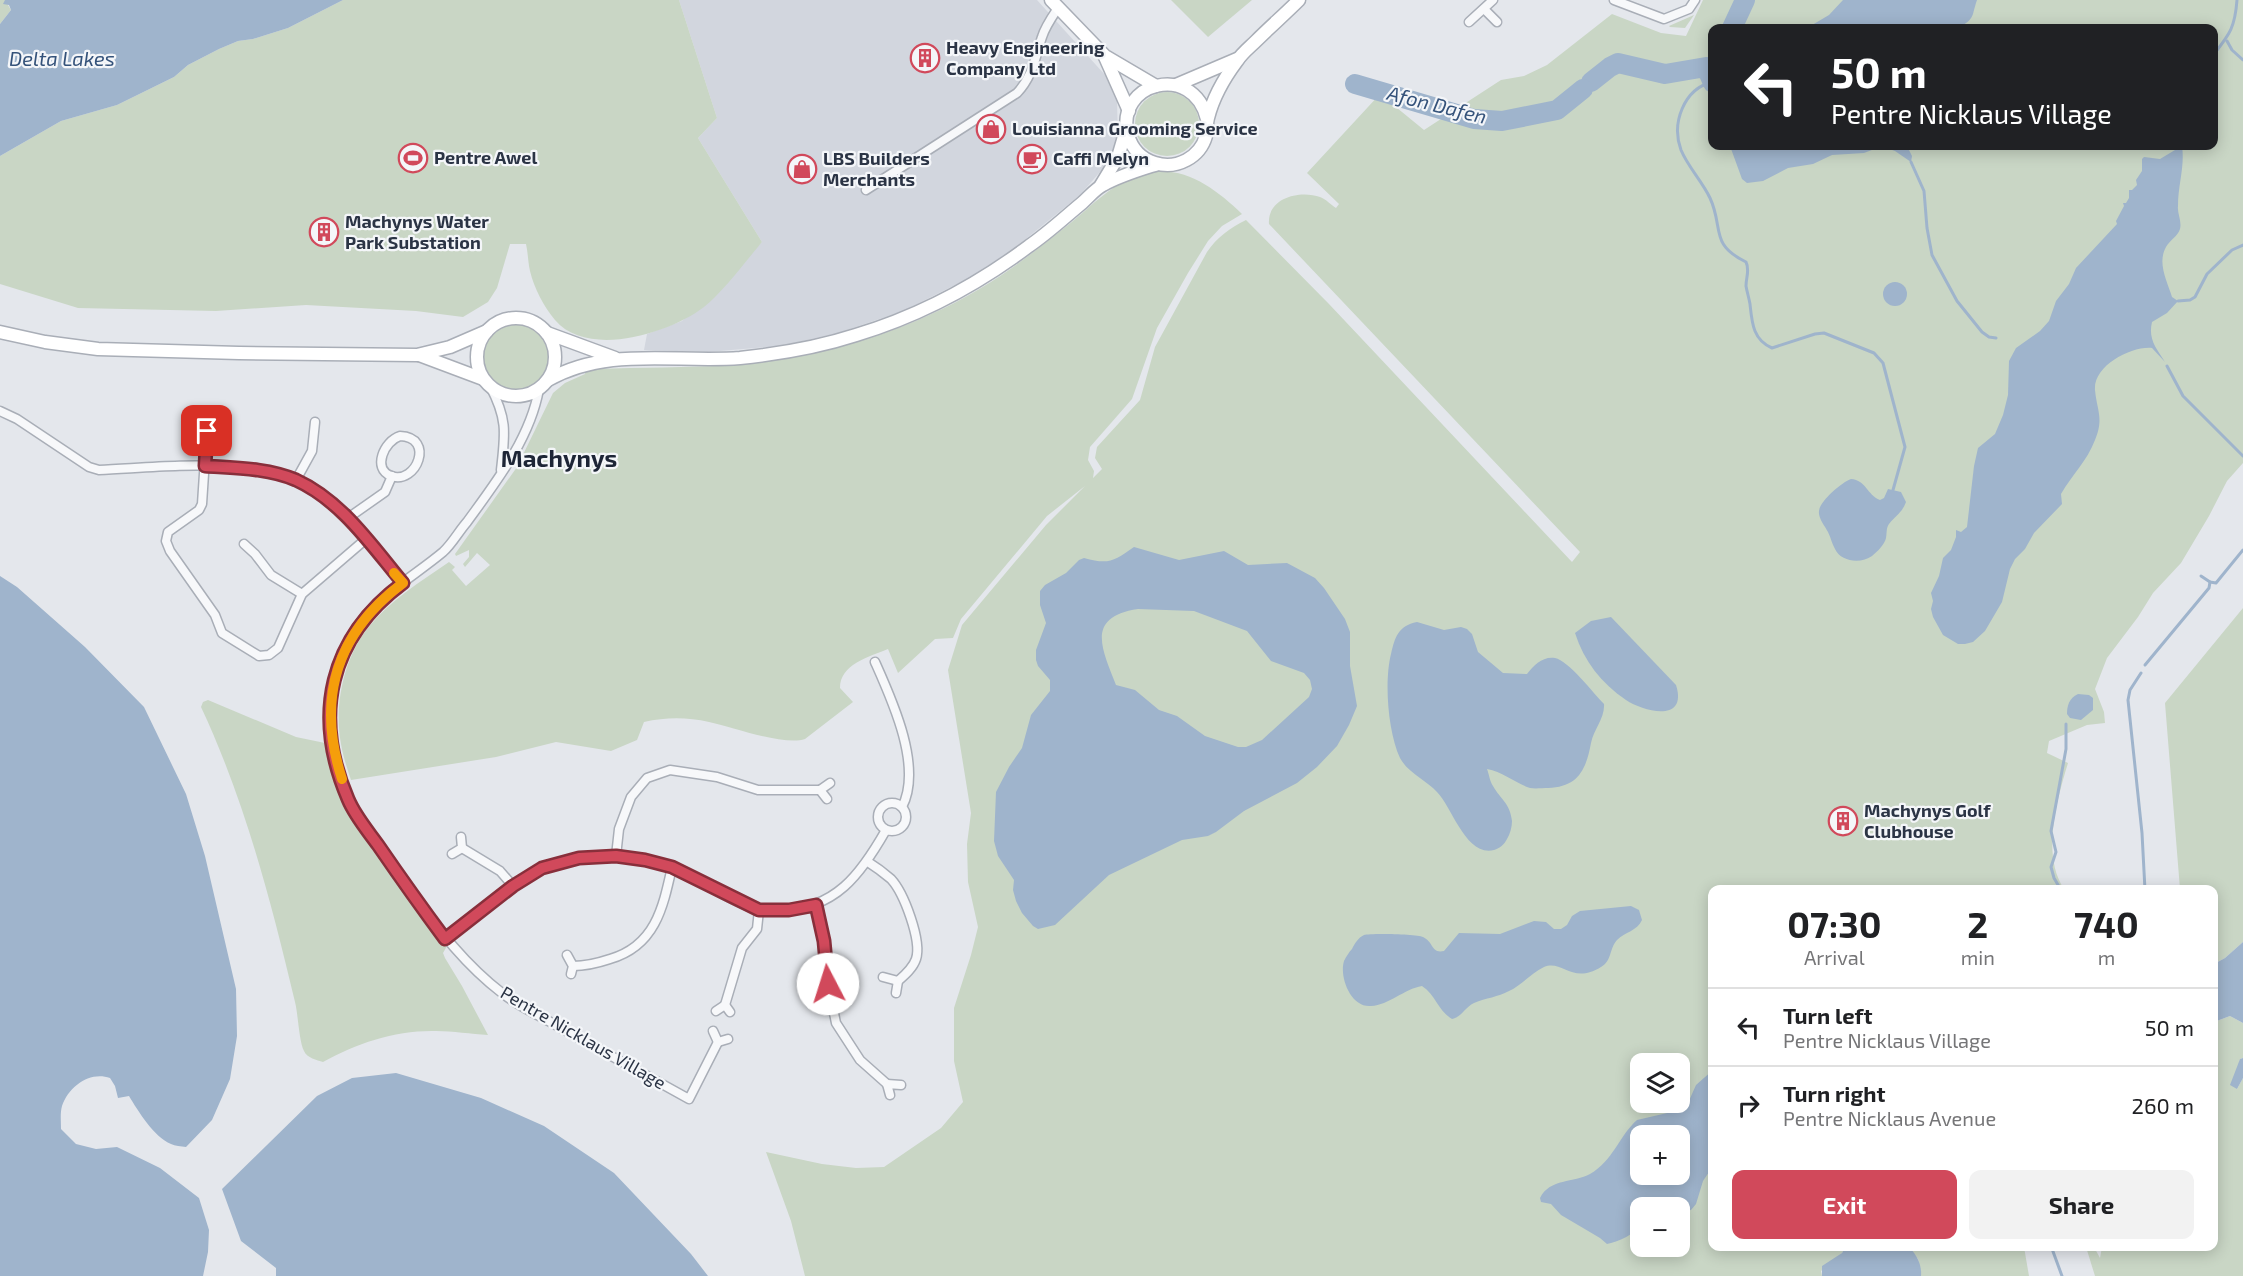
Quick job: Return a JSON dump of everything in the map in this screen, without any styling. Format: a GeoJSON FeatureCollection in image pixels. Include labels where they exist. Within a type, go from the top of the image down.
{"type":"FeatureCollection","features":[{"type":"Feature","properties":{"kind":"main road"},"geometry":{"type":"LineString","coordinates":[[417,355],[487,382],[498,392],[516,396],[528,394],[562,372],[616,358],[739,358],[797,350],[855,336],[906,317],[983,279],[1031,245],[1101,186],[1126,174],[1158,164],[1182,162],[1195,154],[1205,138],[1207,119],[1221,87],[1238,58],[1299,0]]}},
{"type":"Feature","properties":{"kind":"main road"},"geometry":{"type":"LineString","coordinates":[[1055,4],[1104,56],[1156,86]]}},
{"type":"Feature","properties":{"kind":"main road"},"geometry":{"type":"LineString","coordinates":[[1104,56],[1129,111]]}},
{"type":"Feature","properties":{"kind":"main road"},"geometry":{"type":"LineString","coordinates":[[1101,186],[1118,157],[1129,111],[1138,96],[1156,86],[1176,85],[1238,58]]}},
{"type":"Feature","properties":{"kind":"main road"},"geometry":{"type":"LineString","coordinates":[[1176,85],[1194,94],[1201,102],[1207,119]]}},
{"type":"Feature","properties":{"kind":"main road"},"geometry":{"type":"LineString","coordinates":[[1126,129],[1128,138],[1138,153],[1158,164]]}},
{"type":"Feature","properties":{"kind":"main road"},"geometry":{"type":"LineString","coordinates":[[487,382],[477,360],[481,339],[496,324],[516,318],[534,322],[547,333],[552,341],[556,358],[553,370],[543,385]]}},
{"type":"Feature","properties":{"kind":"main road"},"geometry":{"type":"LineString","coordinates":[[0,332],[45,342],[98,349],[417,355],[450,347],[488,331]]}},
{"type":"Feature","properties":{"kind":"main road"},"geometry":{"type":"LineString","coordinates":[[547,333],[616,358]]}},
{"type":"Feature","properties":{"kind":"street"},"geometry":{"type":"LineString","coordinates":[[1469,22],[1493,0]]}},
{"type":"Feature","properties":{"kind":"street"},"geometry":{"type":"LineString","coordinates":[[1614,0],[1664,19],[1689,9],[1695,0]]}},
{"type":"Feature","properties":{"kind":"street"},"geometry":{"type":"LineString","coordinates":[[866,190],[1017,93],[1027,83],[1033,70],[1042,35],[1055,4]]}},
{"type":"Feature","properties":{"kind":"street"},"geometry":{"type":"LineString","coordinates":[[1484,9],[1497,22]]}},
{"type":"Feature","properties":{"kind":"street"},"geometry":{"type":"LineString","coordinates":[[487,382],[498,402],[504,420],[505,435],[500,474]]}},
{"type":"Feature","properties":{"kind":"street"},"geometry":{"type":"LineString","coordinates":[[543,385],[518,448],[445,550],[385,596],[366,616],[347,645],[339,663],[332,691],[331,739],[348,800],[445,939],[513,886],[542,868],[579,858],[616,856],[672,867],[759,910],[789,910],[816,905],[846,887],[868,862],[886,830]]}},
{"type":"Feature","properties":{"kind":"street"},"geometry":{"type":"LineString","coordinates":[[0,411],[17,419],[89,467],[99,470],[205,466],[269,473],[296,480],[319,493],[348,518],[403,583]]}},
{"type":"Feature","properties":{"kind":"street"},"geometry":{"type":"LineString","coordinates":[[208,413],[202,504],[199,510],[168,532],[166,541],[170,551],[215,615],[222,633],[259,656],[269,655],[278,648],[284,637],[302,594],[366,539]]}},
{"type":"Feature","properties":{"kind":"street"},"geometry":{"type":"LineString","coordinates":[[296,480],[312,451],[315,422]]}},
{"type":"Feature","properties":{"kind":"street"},"geometry":{"type":"LineString","coordinates":[[409,436],[419,448],[417,463],[406,475],[392,476],[382,466],[382,452],[393,438],[409,436]]}},
{"type":"Feature","properties":{"kind":"street"},"geometry":{"type":"LineString","coordinates":[[348,518],[385,492],[392,476]]}},
{"type":"Feature","properties":{"kind":"street"},"geometry":{"type":"LineString","coordinates":[[244,544],[271,575],[302,594]]}},
{"type":"Feature","properties":{"kind":"street"},"geometry":{"type":"LineString","coordinates":[[875,662],[898,719],[906,751],[910,781],[902,807]]}},
{"type":"Feature","properties":{"kind":"street"},"geometry":{"type":"LineString","coordinates":[[616,856],[619,829],[631,797],[646,778],[670,770],[717,777],[758,790],[820,790],[830,783]]}},
{"type":"Feature","properties":{"kind":"street"},"geometry":{"type":"LineString","coordinates":[[820,790],[827,799]]}},
{"type":"Feature","properties":{"kind":"street"},"geometry":{"type":"LineString","coordinates":[[889,803],[902,807],[906,814],[903,827],[895,831],[886,830],[878,820],[879,811],[889,803]]}},
{"type":"Feature","properties":{"kind":"street"},"geometry":{"type":"LineString","coordinates":[[461,837],[462,848]]}},
{"type":"Feature","properties":{"kind":"street"},"geometry":{"type":"LineString","coordinates":[[462,848],[500,871],[513,886]]}},
{"type":"Feature","properties":{"kind":"street"},"geometry":{"type":"LineString","coordinates":[[452,854],[462,848]]}},
{"type":"Feature","properties":{"kind":"street"},"geometry":{"type":"LineString","coordinates":[[868,862],[892,880],[908,907],[913,927],[917,958],[908,973],[898,981],[896,993]]}},
{"type":"Feature","properties":{"kind":"street"},"geometry":{"type":"LineString","coordinates":[[567,956],[572,970],[618,957],[636,948],[652,930],[664,902],[672,867]]}},
{"type":"Feature","properties":{"kind":"street"},"geometry":{"type":"LineString","coordinates":[[816,905],[824,941],[828,984],[836,1023],[860,1060],[887,1084],[890,1095]]}},
{"type":"Feature","properties":{"kind":"street"},"geometry":{"type":"LineString","coordinates":[[716,1011],[728,1009],[742,948],[756,929],[759,910]]}},
{"type":"Feature","properties":{"kind":"street","name":"Pentre Nicklaus Village"},"geometry":{"type":"LineString","coordinates":[[445,939],[473,970],[504,996],[689,1099],[718,1042]]}},
{"type":"Feature","properties":{"kind":"street"},"geometry":{"type":"LineString","coordinates":[[884,977],[898,981]]}},
{"type":"Feature","properties":{"kind":"street"},"geometry":{"type":"LineString","coordinates":[[713,1032],[718,1042],[728,1039]]}},
{"type":"Feature","properties":{"kind":"street"},"geometry":{"type":"LineString","coordinates":[[887,1084],[901,1085]]}},
{"type":"Feature","properties":{"kind":"shaded area"},"geometry":{"type":"Polygon","coordinates":[[[679,0],[1037,0],[1106,76],[1117,101],[1118,139],[1106,165],[1080,195],[1016,247],[973,276],[903,311],[838,333],[780,346],[708,352],[644,350],[647,334],[682,321],[762,242],[698,138],[717,118],[679,0]]]}},
{"type":"Feature","properties":{"kind":"green space"},"geometry":{"type":"Polygon","coordinates":[[[0,0],[5,0],[11,10],[0,24],[0,0]]]}},
{"type":"Feature","properties":{"kind":"green space","name":"Pentre Awel"},"geometry":{"type":"Polygon","coordinates":[[[343,0],[679,0],[717,118],[698,138],[762,242],[718,294],[689,317],[651,333],[608,340],[587,338],[569,332],[555,320],[534,284],[526,244],[510,244],[497,288],[488,302],[463,317],[416,311],[306,305],[216,311],[78,308],[0,284],[0,156],[61,121],[117,105],[174,77],[188,65],[219,49],[238,41],[253,39],[288,28],[343,0]]]}},
{"type":"Feature","properties":{"kind":"green space"},"geometry":{"type":"Polygon","coordinates":[[[1171,0],[1252,0],[1208,37],[1171,0]]]}},
{"type":"Feature","properties":{"kind":"green space"},"geometry":{"type":"Polygon","coordinates":[[[1703,0],[2243,0],[2243,463],[2227,481],[2181,563],[2153,593],[2107,658],[2095,689],[2104,712],[2105,723],[2087,725],[2049,741],[2047,753],[2068,763],[2056,810],[2052,844],[2053,860],[2062,885],[1708,885],[1708,1251],[1843,1251],[1821,1271],[1822,1276],[805,1276],[791,1221],[766,1152],[822,1164],[856,1168],[884,1167],[941,1128],[963,1102],[954,1061],[954,1008],[978,927],[968,882],[967,844],[971,813],[948,670],[962,625],[1046,525],[1085,486],[1047,516],[961,619],[953,638],[935,639],[898,673],[888,649],[857,662],[845,673],[840,688],[853,702],[805,739],[771,738],[693,719],[660,719],[644,722],[637,740],[611,751],[556,742],[496,757],[351,780],[342,748],[339,715],[346,669],[359,641],[376,619],[395,601],[449,562],[455,567],[452,570],[466,586],[490,565],[477,553],[465,567],[463,564],[469,557],[469,550],[456,556],[455,554],[517,467],[553,393],[565,383],[585,374],[585,370],[698,367],[764,362],[861,341],[923,318],[952,304],[1015,266],[1112,189],[1131,178],[1157,171],[1171,172],[1197,180],[1221,195],[1242,214],[1222,226],[1208,241],[1188,273],[1157,328],[1132,399],[1090,447],[1088,460],[1094,471],[1093,478],[1102,469],[1095,458],[1097,447],[1140,400],[1155,347],[1207,252],[1224,233],[1246,220],[1329,304],[1572,562],[1580,552],[1269,224],[1273,207],[1295,195],[1320,197],[1336,208],[1339,204],[1307,173],[1380,94],[1424,130],[1501,80],[1524,76],[1547,65],[1612,14],[1661,33],[1686,36],[1703,0]]]}},
{"type":"Feature","properties":{"kind":"green space"},"geometry":{"type":"Polygon","coordinates":[[[1694,15],[1685,28],[1669,26],[1694,15]]]}},
{"type":"Feature","properties":{"kind":"green space"},"geometry":{"type":"Polygon","coordinates":[[[1167,92],[1185,98],[1193,106],[1199,124],[1193,142],[1185,150],[1167,156],[1149,150],[1141,142],[1135,124],[1141,106],[1149,98],[1167,92]]]}},
{"type":"Feature","properties":{"kind":"green space"},"geometry":{"type":"Polygon","coordinates":[[[516,324],[529,327],[540,334],[547,345],[550,358],[547,371],[540,382],[529,389],[516,392],[503,389],[492,382],[485,371],[482,358],[485,345],[492,334],[503,327],[516,324]]]}},
{"type":"Feature","properties":{"kind":"green space"},"geometry":{"type":"Polygon","coordinates":[[[2243,608],[2243,942],[2218,962],[2218,885],[2180,885],[2165,703],[2243,608]]]}},
{"type":"Feature","properties":{"kind":"green space"},"geometry":{"type":"Polygon","coordinates":[[[208,700],[296,737],[325,743],[343,799],[375,848],[447,946],[443,953],[445,958],[488,1035],[421,1031],[392,1035],[349,1049],[323,1062],[305,1053],[286,964],[244,815],[201,707],[203,702],[208,700]]]}},
{"type":"Feature","properties":{"kind":"green space"},"geometry":{"type":"Polygon","coordinates":[[[2230,1016],[2243,1023],[2243,1058],[2240,1059],[2237,1089],[2243,1078],[2243,1276],[2095,1276],[2087,1251],[2096,1251],[2100,1258],[2101,1251],[2218,1251],[2218,1020],[2230,1016]]]}},
{"type":"Feature","properties":{"kind":"green space"},"geometry":{"type":"Polygon","coordinates":[[[1912,1251],[2025,1251],[2029,1276],[1921,1276],[1918,1259],[1912,1251]]]}},
{"type":"Feature","properties":{"kind":"water","name":"Delta Lakes"},"geometry":{"type":"Polygon","coordinates":[[[5,0],[343,0],[288,28],[253,39],[238,41],[219,49],[188,65],[174,77],[117,105],[61,121],[0,156],[0,24],[11,10],[9,5],[3,4],[5,0]]]}},
{"type":"Feature","properties":{"kind":"water"},"geometry":{"type":"Polygon","coordinates":[[[1843,0],[1977,0],[1971,19],[1964,24],[1814,24],[1829,15],[1843,0]]]}},
{"type":"Feature","properties":{"kind":"water"},"geometry":{"type":"Polygon","coordinates":[[[1731,150],[1872,150],[1864,153],[1832,155],[1813,164],[1788,168],[1763,181],[1747,183],[1742,179],[1731,150]]]}},
{"type":"Feature","properties":{"kind":"water"},"geometry":{"type":"Polygon","coordinates":[[[1892,150],[1909,150],[1912,156],[1911,162],[1892,150]]]}},
{"type":"Feature","properties":{"kind":"water"},"geometry":{"type":"Polygon","coordinates":[[[2175,150],[2182,150],[2178,209],[2180,229],[2166,247],[2162,259],[2172,297],[2178,301],[2167,313],[2152,322],[2151,328],[2154,343],[2165,362],[2152,348],[2143,348],[2115,359],[2100,373],[2095,390],[2099,426],[2092,448],[2061,494],[2062,504],[2034,533],[2025,549],[2015,559],[2010,569],[2002,602],[1985,631],[1973,642],[1958,644],[1943,635],[1933,617],[1931,593],[1939,576],[1943,558],[1951,550],[1956,530],[1961,532],[1967,527],[1978,448],[1995,434],[2003,415],[2008,395],[2009,361],[2016,348],[2040,331],[2049,321],[2056,301],[2069,284],[2076,268],[2117,224],[2123,203],[2126,203],[2129,198],[2129,190],[2137,185],[2136,180],[2142,171],[2142,159],[2144,157],[2160,159],[2175,150]]]}},
{"type":"Feature","properties":{"kind":"water"},"geometry":{"type":"Polygon","coordinates":[[[1895,282],[1903,286],[1907,294],[1903,302],[1895,306],[1887,302],[1883,294],[1887,286],[1895,282]]]}},
{"type":"Feature","properties":{"kind":"water"},"geometry":{"type":"Polygon","coordinates":[[[1851,479],[1860,482],[1880,500],[1884,498],[1888,489],[1901,492],[1906,502],[1888,526],[1885,540],[1880,548],[1867,559],[1857,561],[1846,559],[1838,553],[1819,514],[1820,507],[1827,497],[1851,479]]]}},
{"type":"Feature","properties":{"kind":"water"},"geometry":{"type":"Polygon","coordinates":[[[1134,547],[1179,560],[1224,551],[1248,565],[1287,563],[1315,578],[1345,619],[1350,632],[1350,666],[1357,706],[1337,746],[1317,767],[1297,783],[1244,811],[1208,836],[1182,840],[1109,875],[1055,925],[1038,929],[1022,913],[1016,901],[1013,890],[1014,880],[998,856],[994,841],[996,792],[1022,748],[1031,715],[1050,691],[1050,680],[1038,666],[1036,660],[1036,650],[1046,623],[1040,605],[1040,591],[1045,585],[1066,573],[1079,560],[1084,558],[1100,561],[1111,560],[1134,547]],[[1138,609],[1121,613],[1110,619],[1104,627],[1103,647],[1116,685],[1135,690],[1159,710],[1177,716],[1205,736],[1238,747],[1246,747],[1262,740],[1309,697],[1312,689],[1310,680],[1304,673],[1271,661],[1247,631],[1194,611],[1138,609]]]}},
{"type":"Feature","properties":{"kind":"water"},"geometry":{"type":"Polygon","coordinates":[[[0,576],[17,587],[85,647],[144,707],[186,794],[205,856],[236,989],[237,1036],[230,1079],[212,1120],[186,1147],[173,1145],[153,1130],[129,1096],[118,1098],[110,1078],[102,1076],[81,1082],[70,1092],[62,1106],[61,1118],[61,1129],[76,1144],[96,1149],[117,1147],[160,1168],[199,1198],[209,1230],[208,1252],[203,1276],[0,1276],[0,576]]]}},
{"type":"Feature","properties":{"kind":"water"},"geometry":{"type":"Polygon","coordinates":[[[1611,617],[1676,685],[1678,697],[1676,705],[1670,710],[1653,711],[1626,700],[1601,679],[1588,662],[1575,633],[1591,621],[1611,617]]]}},
{"type":"Feature","properties":{"kind":"water"},"geometry":{"type":"Polygon","coordinates":[[[1417,622],[1444,630],[1461,627],[1467,629],[1472,634],[1478,652],[1503,673],[1527,674],[1543,660],[1555,658],[1560,660],[1574,671],[1604,704],[1603,714],[1592,738],[1583,769],[1567,784],[1558,787],[1530,788],[1487,769],[1492,784],[1509,810],[1512,821],[1506,841],[1494,850],[1484,850],[1475,846],[1468,839],[1443,799],[1403,763],[1396,747],[1388,707],[1389,665],[1398,633],[1405,626],[1417,622]]]}},
{"type":"Feature","properties":{"kind":"water"},"geometry":{"type":"Polygon","coordinates":[[[2078,694],[2089,695],[2093,698],[2093,710],[2081,720],[2070,718],[2067,714],[2069,702],[2078,694]]]}},
{"type":"Feature","properties":{"kind":"water"},"geometry":{"type":"Polygon","coordinates":[[[1631,906],[1639,910],[1642,920],[1637,927],[1617,940],[1607,962],[1601,967],[1591,972],[1575,973],[1556,966],[1544,967],[1514,988],[1501,995],[1474,1003],[1452,1019],[1443,1012],[1431,994],[1422,986],[1384,1003],[1371,1006],[1364,1005],[1352,997],[1345,983],[1344,961],[1357,941],[1364,935],[1419,936],[1427,939],[1437,951],[1444,951],[1459,933],[1500,934],[1534,921],[1546,922],[1554,929],[1561,929],[1567,925],[1572,916],[1580,911],[1631,906]]]}},
{"type":"Feature","properties":{"kind":"water"},"geometry":{"type":"Polygon","coordinates":[[[2243,942],[2243,1023],[2230,1016],[2218,1020],[2218,962],[2243,942]]]}},
{"type":"Feature","properties":{"kind":"water"},"geometry":{"type":"Polygon","coordinates":[[[2243,1058],[2243,1078],[2237,1089],[2230,1085],[2240,1059],[2243,1058]]]}},
{"type":"Feature","properties":{"kind":"water"},"geometry":{"type":"Polygon","coordinates":[[[396,1073],[481,1098],[544,1126],[614,1173],[691,1254],[708,1276],[276,1276],[276,1268],[241,1241],[222,1189],[317,1096],[352,1078],[396,1073]]]}},
{"type":"Feature","properties":{"kind":"water"},"geometry":{"type":"Polygon","coordinates":[[[1708,1074],[1708,1174],[1703,1181],[1696,1204],[1690,1210],[1690,1197],[1630,1197],[1630,1234],[1607,1244],[1561,1215],[1551,1204],[1541,1202],[1540,1198],[1544,1192],[1556,1184],[1584,1177],[1598,1169],[1630,1127],[1630,1185],[1690,1185],[1690,1125],[1632,1125],[1637,1120],[1667,1113],[1690,1113],[1690,1098],[1696,1085],[1708,1074]]]}},
{"type":"Feature","properties":{"kind":"water"},"geometry":{"type":"Polygon","coordinates":[[[1843,1251],[1912,1251],[1921,1268],[1921,1276],[1822,1276],[1822,1266],[1843,1251]]]}},
{"type":"Feature","properties":{"kind":"waterway","name":"Afon Dafen"},"geometry":{"type":"LineString","coordinates":[[1734,24],[1745,0]]}},
{"type":"Feature","properties":{"kind":"waterway"},"geometry":{"type":"LineString","coordinates":[[2218,49],[2231,30],[2237,0]]}},
{"type":"Feature","properties":{"kind":"waterway"},"geometry":{"type":"LineString","coordinates":[[2227,41],[2232,50],[2243,60]]}},
{"type":"Feature","properties":{"kind":"waterway","name":"Afon Dafen"},"geometry":{"type":"LineString","coordinates":[[1591,82],[1618,63],[1665,74],[1706,67],[1708,72]]}},
{"type":"Feature","properties":{"kind":"waterway","name":"Afon Dafen"},"geometry":{"type":"LineString","coordinates":[[1355,84],[1474,119],[1502,121],[1557,110],[1583,89]]}},
{"type":"Feature","properties":{"kind":"waterway"},"geometry":{"type":"LineString","coordinates":[[1708,84],[1694,92],[1682,108],[1678,140],[1684,156],[1710,198],[1722,242],[1734,255],[1746,262],[1748,271],[1746,286],[1757,336],[1772,348],[1824,333],[1874,353],[1883,363],[1905,447],[1893,490]]}},
{"type":"Feature","properties":{"kind":"waterway"},"geometry":{"type":"LineString","coordinates":[[1911,162],[1924,191],[1932,255],[1957,301],[1982,332],[1989,337],[1996,338]]}},
{"type":"Feature","properties":{"kind":"waterway"},"geometry":{"type":"LineString","coordinates":[[2178,301],[2195,297],[2207,274],[2232,250],[2243,245]]}},
{"type":"Feature","properties":{"kind":"waterway"},"geometry":{"type":"LineString","coordinates":[[2167,366],[2183,396],[2243,456]]}},
{"type":"Feature","properties":{"kind":"waterway"},"geometry":{"type":"LineString","coordinates":[[2201,576],[2216,583],[2243,550]]}},
{"type":"Feature","properties":{"kind":"waterway"},"geometry":{"type":"LineString","coordinates":[[2145,665],[2209,588],[2210,582]]}},
{"type":"Feature","properties":{"kind":"waterway"},"geometry":{"type":"LineString","coordinates":[[2141,673],[2130,690],[2128,700],[2142,833],[2145,885]]}},
{"type":"Feature","properties":{"kind":"waterway"},"geometry":{"type":"LineString","coordinates":[[2058,885],[2051,867],[2056,852],[2051,831],[2066,749],[2066,724]]}},
{"type":"Feature","properties":{"kind":"waterway"},"geometry":{"type":"LineString","coordinates":[[2053,1251],[2062,1276]]}},
{"type":"Feature","properties":{"kind":"slow traffic"},"geometry":{"type":"LineString","coordinates":[[342,779],[331,739],[330,712],[333,683],[347,645],[366,616],[385,596],[403,583],[394,573]]}},
{"type":"Feature","properties":{"kind":"place","name":"Heavy Engineering Company Ltd"},"geometry":{"type":"Point","coordinates":[925,58]}},
{"type":"Feature","properties":{"kind":"place","name":"Louisianna Grooming Service"},"geometry":{"type":"Point","coordinates":[991,129]}},
{"type":"Feature","properties":{"kind":"place","name":"Pentre Awel"},"geometry":{"type":"Point","coordinates":[413,158]}},
{"type":"Feature","properties":{"kind":"place","name":"Caffi Melyn"},"geometry":{"type":"Point","coordinates":[1032,159]}},
{"type":"Feature","properties":{"kind":"place","name":"LBS Builders Merchants"},"geometry":{"type":"Point","coordinates":[802,169]}},
{"type":"Feature","properties":{"kind":"place","name":"Machynys Water Park Substation"},"geometry":{"type":"Point","coordinates":[324,232]}},
{"type":"Feature","properties":{"kind":"place","name":"Machynys Golf Clubhouse"},"geometry":{"type":"Point","coordinates":[1843,821]}},
{"type":"Feature","properties":{"kind":"district","name":"Machynys"},"geometry":{"type":"Point","coordinates":[559,459]}},
{"type":"Feature","properties":{"kind":"route"},"geometry":{"type":"LineString","coordinates":[[207,431],[205,466],[269,473],[296,480],[319,493],[348,518],[403,583],[385,596],[366,616],[347,645],[333,683],[330,712],[331,739],[348,800],[445,939],[513,886],[542,868],[579,858],[616,856],[672,867],[759,910],[789,910],[816,905],[824,941],[828,984]]}}]}
